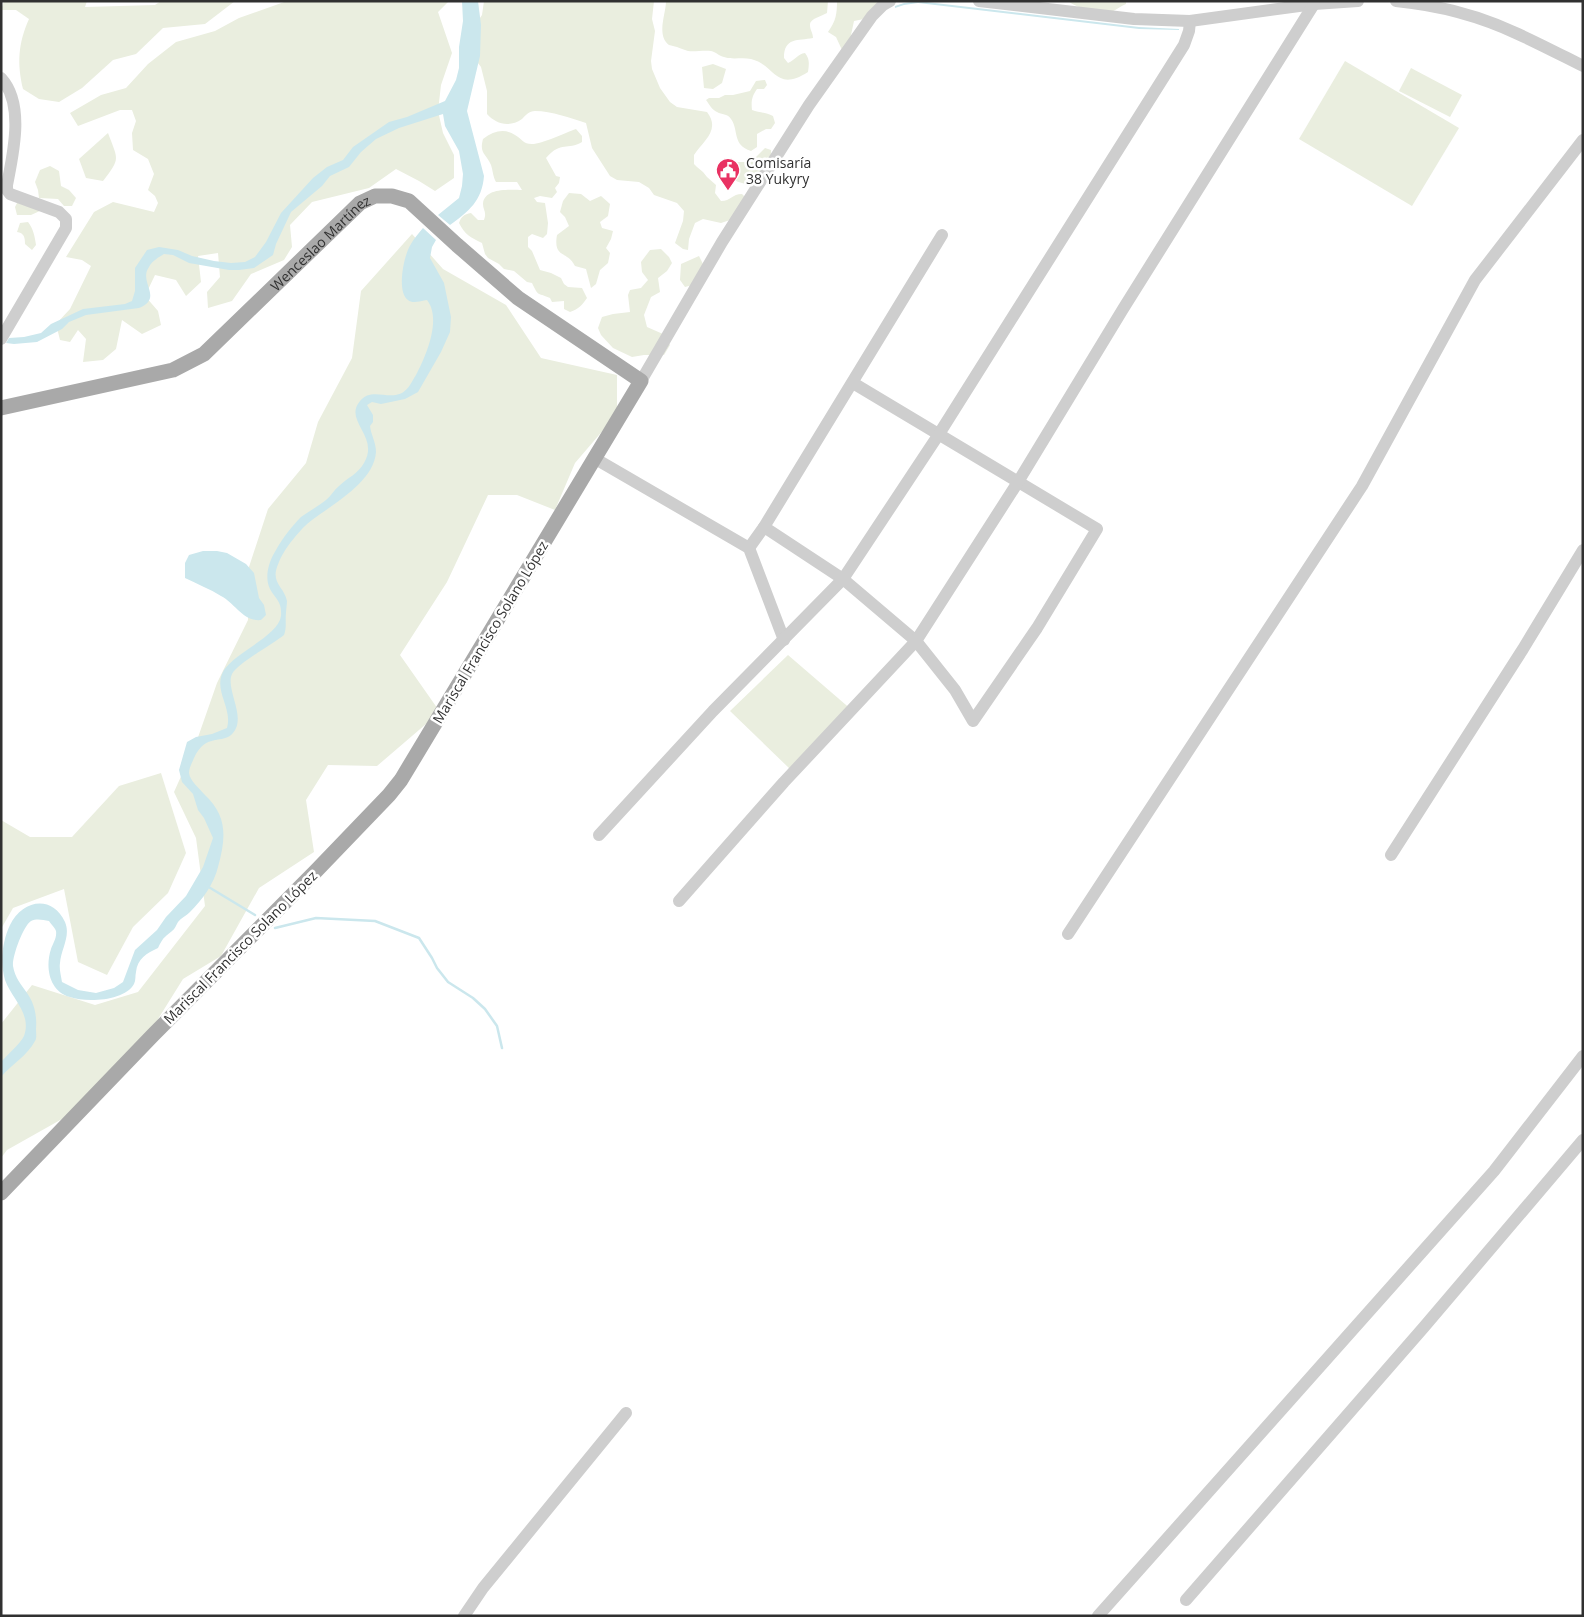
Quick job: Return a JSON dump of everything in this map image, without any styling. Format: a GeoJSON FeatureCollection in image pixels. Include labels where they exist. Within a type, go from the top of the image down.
{"type":"FeatureCollection","features":[{"type":"Feature","properties":{"kind":"main road","name":"Wenceslao Martínez"},"geometry":{"type":"LineString","coordinates":[[1,408],[172,370],[204,354],[360,204],[375,196],[392,196],[409,201],[518,298],[641,381]]}},
{"type":"Feature","properties":{"kind":"main road","name":"Mariscal Francisco Solano López"},"geometry":{"type":"LineString","coordinates":[[1,1193],[315,872],[401,780],[641,381]]}},
{"type":"Feature","properties":{"kind":"street","name":"Mariscal Francisco Solano López"},"geometry":{"type":"LineString","coordinates":[[641,381],[722,242],[809,105],[872,16],[890,1]]}},
{"type":"Feature","properties":{"kind":"street"},"geometry":{"type":"LineString","coordinates":[[978,1],[1134,19],[1190,21],[1314,4],[1358,1]]}},
{"type":"Feature","properties":{"kind":"street"},"geometry":{"type":"LineString","coordinates":[[1396,1],[1441,8],[1476,18],[1516,33],[1583,66]]}},
{"type":"Feature","properties":{"kind":"street"},"geometry":{"type":"LineString","coordinates":[[679,901],[784,782],[916,640],[1018,482],[1123,309],[1314,4]]}},
{"type":"Feature","properties":{"kind":"street"},"geometry":{"type":"LineString","coordinates":[[599,835],[713,711],[843,579],[939,434],[1187,40],[1190,21]]}},
{"type":"Feature","properties":{"kind":"street"},"geometry":{"type":"LineString","coordinates":[[1,339],[66,228],[66,219],[59,212],[10,194],[7,190],[15,148],[15,115],[13,97],[2,78]]}},
{"type":"Feature","properties":{"kind":"street"},"geometry":{"type":"LineString","coordinates":[[1068,934],[1362,486],[1475,280],[1583,140]]}},
{"type":"Feature","properties":{"kind":"street"},"geometry":{"type":"LineString","coordinates":[[749,548],[764,528],[942,235]]}},
{"type":"Feature","properties":{"kind":"street"},"geometry":{"type":"LineString","coordinates":[[764,528],[843,579],[916,640],[955,690],[973,721],[1038,628],[1097,529],[853,383]]}},
{"type":"Feature","properties":{"kind":"street"},"geometry":{"type":"LineString","coordinates":[[594,458],[749,548],[784,640]]}},
{"type":"Feature","properties":{"kind":"street"},"geometry":{"type":"LineString","coordinates":[[1391,855],[1523,649],[1583,550]]}},
{"type":"Feature","properties":{"kind":"street"},"geometry":{"type":"LineString","coordinates":[[1098,1616],[1494,1171],[1583,1056]]}},
{"type":"Feature","properties":{"kind":"street"},"geometry":{"type":"LineString","coordinates":[[1186,1600],[1424,1328],[1583,1140]]}},
{"type":"Feature","properties":{"kind":"street"},"geometry":{"type":"LineString","coordinates":[[464,1616],[483,1588],[626,1413]]}},
{"type":"Feature","properties":{"kind":"shaded area"},"geometry":{"type":"Polygon","coordinates":[[[4,1],[87,1],[85,7],[155,5],[161,1],[235,1],[205,24],[163,28],[136,54],[113,60],[82,88],[59,102],[39,99],[23,89],[19,62],[21,45],[29,19],[16,10],[1,10],[4,1]]]}},
{"type":"Feature","properties":{"kind":"shaded area"},"geometry":{"type":"Polygon","coordinates":[[[287,1],[449,1],[438,12],[452,53],[441,85],[438,111],[443,133],[454,155],[454,178],[435,191],[396,169],[369,188],[312,202],[290,225],[292,247],[284,260],[251,274],[232,301],[208,308],[207,292],[220,277],[218,253],[198,256],[201,282],[186,296],[176,280],[155,275],[145,296],[158,311],[161,325],[142,334],[122,320],[116,349],[103,360],[83,362],[86,339],[78,330],[70,342],[60,340],[56,324],[70,309],[91,266],[82,260],[66,257],[94,212],[113,202],[154,212],[158,203],[155,196],[148,190],[154,174],[148,159],[133,150],[132,133],[136,121],[132,110],[120,110],[78,126],[70,113],[101,95],[126,88],[148,64],[176,42],[215,31],[239,18],[287,1]]]}},
{"type":"Feature","properties":{"kind":"shaded area"},"geometry":{"type":"Polygon","coordinates":[[[484,1],[654,1],[652,19],[655,31],[651,61],[652,69],[660,88],[670,102],[677,107],[707,112],[711,118],[711,130],[694,155],[694,164],[716,185],[715,193],[721,201],[739,194],[746,198],[730,220],[721,223],[703,219],[695,223],[689,239],[688,250],[683,249],[675,243],[683,221],[684,211],[677,203],[654,195],[649,188],[639,182],[617,180],[610,176],[592,148],[586,123],[561,115],[535,111],[517,122],[503,124],[487,114],[487,91],[481,67],[475,59],[476,24],[482,15],[484,1]]]}},
{"type":"Feature","properties":{"kind":"shaded area"},"geometry":{"type":"Polygon","coordinates":[[[666,1],[828,1],[827,13],[810,23],[813,38],[793,41],[786,46],[784,58],[788,63],[805,53],[809,62],[808,72],[789,80],[776,76],[759,62],[751,59],[727,58],[711,51],[688,51],[669,45],[665,41],[662,30],[666,1]]]}},
{"type":"Feature","properties":{"kind":"shaded area"},"geometry":{"type":"Polygon","coordinates":[[[837,1],[880,1],[864,19],[854,21],[848,49],[842,50],[836,37],[828,32],[836,17],[837,1]]]}},
{"type":"Feature","properties":{"kind":"shaded area"},"geometry":{"type":"Polygon","coordinates":[[[1068,1],[1126,1],[1126,4],[1111,12],[1100,13],[1077,7],[1068,1]]]}},
{"type":"Feature","properties":{"kind":"shaded area"},"geometry":{"type":"Polygon","coordinates":[[[1345,61],[1459,128],[1412,206],[1299,139],[1345,61]]]}},
{"type":"Feature","properties":{"kind":"shaded area"},"geometry":{"type":"Polygon","coordinates":[[[713,64],[726,69],[722,83],[713,89],[704,88],[702,67],[713,64]]]}},
{"type":"Feature","properties":{"kind":"shaded area"},"geometry":{"type":"Polygon","coordinates":[[[1411,68],[1462,95],[1450,117],[1399,91],[1411,68]]]}},
{"type":"Feature","properties":{"kind":"shaded area"},"geometry":{"type":"Polygon","coordinates":[[[765,80],[767,85],[764,89],[757,89],[754,94],[752,110],[773,116],[775,123],[771,129],[766,129],[757,134],[757,147],[751,151],[738,141],[733,123],[729,117],[715,111],[706,100],[750,91],[756,81],[765,80]]]}},
{"type":"Feature","properties":{"kind":"shaded area"},"geometry":{"type":"Polygon","coordinates":[[[576,129],[582,136],[582,142],[577,145],[560,147],[546,158],[556,176],[560,177],[559,183],[555,188],[557,192],[552,198],[540,196],[534,198],[537,202],[545,203],[548,223],[547,234],[543,238],[532,234],[528,237],[528,247],[532,251],[540,270],[561,278],[568,287],[582,288],[587,298],[576,310],[570,312],[564,309],[564,301],[552,302],[550,298],[537,292],[532,283],[527,282],[514,271],[504,269],[488,258],[482,243],[468,235],[459,223],[463,216],[471,213],[478,220],[484,220],[483,204],[488,195],[493,192],[522,190],[517,182],[496,182],[491,165],[482,151],[483,139],[495,132],[503,131],[511,133],[529,144],[536,144],[576,129]]]}},
{"type":"Feature","properties":{"kind":"shaded area"},"geometry":{"type":"Polygon","coordinates":[[[108,133],[116,154],[113,168],[103,181],[86,178],[79,159],[108,133]]]}},
{"type":"Feature","properties":{"kind":"shaded area"},"geometry":{"type":"Polygon","coordinates":[[[765,148],[771,150],[771,162],[752,185],[744,184],[731,178],[726,171],[729,162],[751,162],[765,148]]]}},
{"type":"Feature","properties":{"kind":"shaded area"},"geometry":{"type":"Polygon","coordinates":[[[50,166],[59,171],[61,186],[69,190],[76,198],[72,206],[64,206],[58,199],[39,198],[35,182],[40,170],[50,166]]]}},
{"type":"Feature","properties":{"kind":"shaded area"},"geometry":{"type":"Polygon","coordinates":[[[569,193],[581,194],[590,201],[601,196],[610,204],[608,216],[600,222],[602,228],[613,231],[606,248],[610,253],[608,263],[600,270],[596,284],[591,288],[586,269],[575,266],[557,248],[557,235],[569,226],[565,217],[560,212],[563,201],[569,193]]]}},
{"type":"Feature","properties":{"kind":"shaded area"},"geometry":{"type":"Polygon","coordinates":[[[20,197],[39,198],[42,210],[31,215],[17,215],[15,207],[20,197]]]}},
{"type":"Feature","properties":{"kind":"shaded area"},"geometry":{"type":"Polygon","coordinates":[[[28,222],[36,242],[32,250],[25,244],[23,234],[17,232],[20,223],[28,222]]]}},
{"type":"Feature","properties":{"kind":"shaded area"},"geometry":{"type":"Polygon","coordinates":[[[412,234],[443,269],[506,305],[541,358],[617,375],[617,414],[575,463],[555,510],[517,495],[488,495],[447,582],[400,655],[440,712],[377,766],[328,765],[306,800],[314,852],[259,888],[221,956],[183,979],[130,1064],[78,1110],[7,1150],[1,1158],[1,1024],[32,985],[95,1005],[138,992],[205,906],[196,838],[174,792],[196,743],[217,683],[248,620],[248,570],[268,509],[306,463],[318,422],[352,358],[361,291],[412,234]]]}},
{"type":"Feature","properties":{"kind":"shaded area"},"geometry":{"type":"Polygon","coordinates":[[[661,249],[672,263],[667,271],[658,278],[660,292],[651,297],[644,315],[647,327],[663,334],[670,345],[664,355],[632,357],[613,348],[601,335],[598,328],[602,317],[630,312],[628,295],[630,290],[641,288],[648,280],[642,272],[641,262],[650,250],[661,249]]]}},
{"type":"Feature","properties":{"kind":"shaded area"},"geometry":{"type":"Polygon","coordinates":[[[699,256],[705,268],[704,282],[685,287],[680,280],[681,264],[699,256]]]}},
{"type":"Feature","properties":{"kind":"shaded area"},"geometry":{"type":"Polygon","coordinates":[[[788,655],[853,711],[790,769],[730,711],[788,655]]]}},
{"type":"Feature","properties":{"kind":"shaded area"},"geometry":{"type":"Polygon","coordinates":[[[161,773],[186,853],[168,893],[133,927],[107,975],[78,962],[64,889],[13,908],[1,929],[1,820],[30,837],[72,837],[119,786],[161,773]]]}},
{"type":"Feature","properties":{"kind":"water"},"geometry":{"type":"Polygon","coordinates":[[[462,1],[478,1],[481,25],[480,56],[467,111],[484,176],[481,192],[477,199],[469,210],[457,220],[450,225],[438,215],[459,198],[463,174],[459,151],[445,126],[443,114],[399,128],[376,139],[361,152],[349,167],[330,176],[322,186],[291,212],[273,255],[254,268],[229,270],[189,263],[173,255],[164,254],[152,263],[146,273],[150,299],[139,308],[86,315],[69,322],[62,329],[37,342],[6,343],[9,338],[41,333],[51,324],[83,309],[125,304],[132,301],[135,291],[135,268],[147,250],[159,247],[178,250],[192,256],[214,261],[231,263],[245,262],[255,257],[266,242],[281,213],[313,178],[327,167],[343,160],[353,147],[389,122],[407,117],[445,101],[456,80],[459,68],[459,47],[463,21],[462,1]]]}},
{"type":"Feature","properties":{"kind":"water"},"geometry":{"type":"Polygon","coordinates":[[[918,1],[1179,30],[1139,29],[918,3],[895,8],[895,6],[904,3],[918,1]]]}},
{"type":"Feature","properties":{"kind":"water"},"geometry":{"type":"Polygon","coordinates":[[[423,228],[436,240],[432,247],[430,258],[444,283],[451,317],[450,332],[418,392],[405,399],[381,404],[372,402],[367,405],[373,415],[373,422],[370,426],[376,448],[374,463],[368,473],[351,491],[303,528],[285,551],[276,569],[276,580],[287,601],[284,635],[248,659],[232,674],[231,687],[237,711],[237,726],[229,736],[204,745],[194,758],[189,773],[191,779],[212,802],[221,819],[223,828],[223,846],[214,880],[199,902],[179,921],[174,929],[163,939],[158,948],[146,954],[140,960],[135,982],[129,990],[114,997],[85,1000],[70,997],[57,990],[50,977],[48,963],[56,931],[49,921],[38,919],[31,921],[19,942],[13,966],[17,977],[34,1006],[36,1038],[28,1051],[1,1077],[1,1062],[22,1039],[26,1028],[20,1007],[5,980],[3,966],[5,938],[15,917],[29,906],[45,904],[53,907],[67,927],[60,965],[62,982],[78,990],[96,993],[114,988],[123,982],[135,950],[157,930],[166,917],[186,896],[203,867],[213,838],[204,818],[198,810],[193,794],[182,782],[179,770],[187,742],[196,737],[212,734],[227,728],[227,713],[220,685],[224,670],[230,663],[265,637],[278,623],[281,616],[281,607],[270,589],[267,574],[271,559],[278,546],[301,517],[326,500],[359,470],[364,463],[368,453],[368,445],[356,415],[356,408],[360,401],[364,397],[374,394],[397,395],[402,393],[410,385],[420,367],[431,338],[433,317],[427,300],[414,302],[404,296],[402,273],[408,249],[423,228]]]}},
{"type":"Feature","properties":{"kind":"water"},"geometry":{"type":"Polygon","coordinates":[[[203,551],[227,553],[246,564],[254,573],[259,598],[264,605],[266,615],[261,620],[249,618],[226,599],[185,578],[185,563],[189,555],[203,551]]]}},
{"type":"Feature","properties":{"kind":"waterway"},"geometry":{"type":"LineString","coordinates":[[207,886],[255,915]]}},
{"type":"Feature","properties":{"kind":"waterway"},"geometry":{"type":"LineString","coordinates":[[275,928],[316,918],[375,921],[419,938],[448,982],[473,998],[485,1009],[497,1026],[502,1048]]}},
{"type":"Feature","properties":{"kind":"place","name":"Comisaría 38 Yukyry"},"geometry":{"type":"Point","coordinates":[728,191]}}]}
